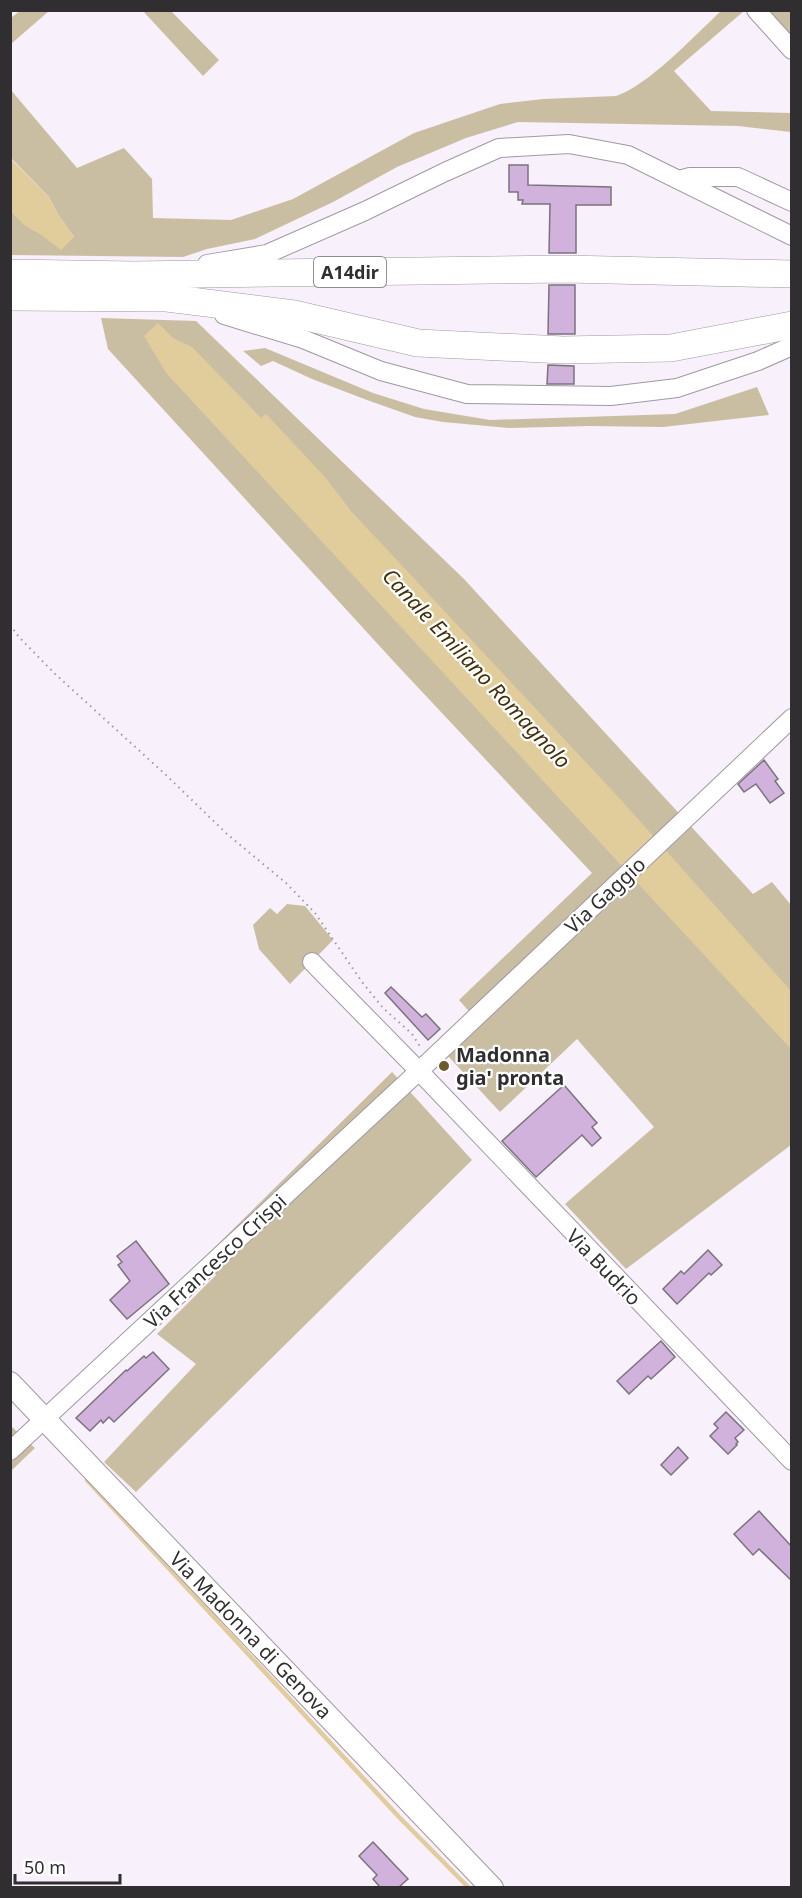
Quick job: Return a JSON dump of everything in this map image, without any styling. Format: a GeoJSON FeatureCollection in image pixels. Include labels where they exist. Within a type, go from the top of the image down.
{"type":"FeatureCollection","features":[{"type":"Feature","properties":{"kind":"highway","name":"A14dir"},"geometry":{"type":"LineString","coordinates":[[10,273],[134,275],[566,269],[792,274]]}},
{"type":"Feature","properties":{"kind":"highway"},"geometry":{"type":"LineString","coordinates":[[10,297],[167,298],[294,314],[418,343],[552,349],[671,348],[792,325]]}},
{"type":"Feature","properties":{"kind":"main road","name":"Via Madonna di Genova"},"geometry":{"type":"LineString","coordinates":[[10,1383],[492,1887]]}},
{"type":"Feature","properties":{"kind":"street"},"geometry":{"type":"LineString","coordinates":[[756,10],[792,50]]}},
{"type":"Feature","properties":{"kind":"street"},"geometry":{"type":"LineString","coordinates":[[134,275],[267,255],[499,148],[569,144],[628,155],[792,236]]}},
{"type":"Feature","properties":{"kind":"street"},"geometry":{"type":"LineString","coordinates":[[679,180],[690,177],[738,177],[792,202]]}},
{"type":"Feature","properties":{"kind":"street"},"geometry":{"type":"LineString","coordinates":[[167,298],[303,339],[381,371],[467,394],[611,396],[677,388],[758,361],[792,346]]}},
{"type":"Feature","properties":{"kind":"street","name":"Via Gaggio"},"geometry":{"type":"LineString","coordinates":[[421,1068],[792,718]]}},
{"type":"Feature","properties":{"kind":"street","name":"Via Budrio"},"geometry":{"type":"LineString","coordinates":[[312,962],[421,1068],[792,1461]]}},
{"type":"Feature","properties":{"kind":"street","name":"Via Francesco Crispi"},"geometry":{"type":"LineString","coordinates":[[10,1451],[421,1068]]}},
{"type":"Feature","properties":{"kind":"path"},"geometry":{"type":"LineString","coordinates":[[10,625],[54,673],[227,834],[286,883],[315,913],[383,1008],[412,1034],[420,1046],[421,1068]]}},
{"type":"Feature","properties":{"kind":"shaded area"},"geometry":{"type":"Polygon","coordinates":[[[21,10],[49,11],[11,44],[11,18],[21,10]]]}},
{"type":"Feature","properties":{"kind":"shaded area"},"geometry":{"type":"Polygon","coordinates":[[[143,11],[171,11],[219,60],[203,76],[143,11]]]}},
{"type":"Feature","properties":{"kind":"shaded area"},"geometry":{"type":"Polygon","coordinates":[[[721,11],[744,11],[674,71],[711,111],[791,113],[791,132],[738,126],[518,122],[466,138],[397,167],[333,202],[255,239],[207,249],[183,257],[11,255],[11,211],[26,225],[39,232],[74,237],[49,197],[11,158],[10,89],[77,168],[124,148],[152,179],[153,218],[231,220],[293,199],[414,133],[500,104],[543,99],[616,96],[643,82],[657,71],[721,11]]]}},
{"type":"Feature","properties":{"kind":"shaded area"},"geometry":{"type":"Polygon","coordinates":[[[747,11],[791,11],[791,56],[747,11]]]}},
{"type":"Feature","properties":{"kind":"shaded area"},"geometry":{"type":"Polygon","coordinates":[[[101,318],[196,321],[464,579],[753,894],[772,882],[791,905],[791,1145],[626,1269],[565,1204],[654,1127],[577,1039],[500,1112],[448,1056],[481,1025],[459,1000],[592,873],[396,664],[108,349],[101,318]]]}},
{"type":"Feature","properties":{"kind":"shaded area"},"geometry":{"type":"Polygon","coordinates":[[[265,348],[373,393],[424,409],[490,420],[675,414],[757,387],[769,415],[663,427],[509,428],[443,422],[415,417],[367,400],[273,361],[261,366],[243,351],[265,348]]]}},
{"type":"Feature","properties":{"kind":"shaded area"},"geometry":{"type":"Polygon","coordinates":[[[287,904],[305,906],[333,940],[290,984],[259,949],[253,925],[270,908],[277,914],[287,904]]]}},
{"type":"Feature","properties":{"kind":"shaded area"},"geometry":{"type":"Polygon","coordinates":[[[392,1072],[472,1160],[136,1492],[104,1462],[196,1364],[157,1334],[216,1275],[205,1257],[392,1072]]]}},
{"type":"Feature","properties":{"kind":"shaded area"},"geometry":{"type":"Polygon","coordinates":[[[12,1427],[35,1448],[11,1471],[10,1428],[12,1427]]]}},
{"type":"Feature","properties":{"kind":"water"},"geometry":{"type":"Polygon","coordinates":[[[10,158],[49,197],[74,237],[61,250],[24,225],[11,211],[10,158]]]}},
{"type":"Feature","properties":{"kind":"water","name":"Canale Emiliano Romagnolo"},"geometry":{"type":"Polygon","coordinates":[[[158,323],[173,338],[192,347],[261,418],[266,414],[325,477],[351,511],[622,801],[791,991],[791,1049],[167,374],[144,336],[158,323]]]}},
{"type":"Feature","properties":{"kind":"building"},"geometry":{"type":"Polygon","coordinates":[[[509,165],[528,165],[528,185],[611,187],[611,205],[576,205],[576,253],[549,253],[550,204],[522,204],[523,200],[518,200],[518,192],[509,192],[509,165]]]}},
{"type":"Feature","properties":{"kind":"building"},"geometry":{"type":"Polygon","coordinates":[[[549,285],[575,285],[575,334],[548,334],[549,285]]]}},
{"type":"Feature","properties":{"kind":"building"},"geometry":{"type":"Polygon","coordinates":[[[548,365],[574,366],[574,384],[547,384],[548,365]]]}},
{"type":"Feature","properties":{"kind":"building"},"geometry":{"type":"Polygon","coordinates":[[[764,760],[778,779],[775,781],[784,793],[770,803],[756,784],[744,792],[738,784],[764,760]]]}},
{"type":"Feature","properties":{"kind":"building"},"geometry":{"type":"Polygon","coordinates":[[[391,987],[422,1017],[426,1014],[440,1029],[428,1040],[385,993],[391,987]]]}},
{"type":"Feature","properties":{"kind":"building"},"geometry":{"type":"Polygon","coordinates":[[[564,1085],[597,1123],[592,1127],[601,1138],[592,1146],[582,1135],[536,1177],[502,1141],[564,1085]]]}},
{"type":"Feature","properties":{"kind":"building"},"geometry":{"type":"Polygon","coordinates":[[[136,1241],[169,1284],[127,1319],[110,1300],[130,1281],[118,1265],[122,1262],[117,1256],[136,1241]]]}},
{"type":"Feature","properties":{"kind":"building"},"geometry":{"type":"Polygon","coordinates":[[[708,1250],[722,1265],[711,1275],[709,1273],[677,1304],[663,1289],[681,1271],[684,1274],[708,1250]]]}},
{"type":"Feature","properties":{"kind":"building"},"geometry":{"type":"Polygon","coordinates":[[[661,1341],[675,1357],[651,1379],[648,1376],[629,1394],[617,1381],[661,1341]]]}},
{"type":"Feature","properties":{"kind":"building"},"geometry":{"type":"Polygon","coordinates":[[[153,1352],[169,1369],[114,1422],[109,1417],[103,1423],[101,1420],[90,1431],[76,1418],[126,1370],[153,1352]]]}},
{"type":"Feature","properties":{"kind":"building"},"geometry":{"type":"Polygon","coordinates":[[[726,1412],[744,1430],[735,1438],[737,1445],[728,1454],[710,1436],[718,1428],[714,1424],[726,1412]]]}},
{"type":"Feature","properties":{"kind":"building"},"geometry":{"type":"Polygon","coordinates":[[[678,1447],[688,1458],[671,1475],[661,1465],[678,1447]]]}},
{"type":"Feature","properties":{"kind":"building"},"geometry":{"type":"Polygon","coordinates":[[[759,1511],[792,1547],[792,1581],[759,1549],[753,1555],[734,1534],[759,1511]]]}},
{"type":"Feature","properties":{"kind":"building"},"geometry":{"type":"Polygon","coordinates":[[[373,1842],[408,1879],[399,1887],[380,1887],[373,1879],[377,1875],[359,1856],[373,1842]]]}},
{"type":"Feature","properties":{"kind":"waterway"},"geometry":{"type":"LineString","coordinates":[[87,1480],[399,1817],[469,1888]]}},
{"type":"Feature","properties":{"kind":"place","name":"Madonna gia' pronta"},"geometry":{"type":"Point","coordinates":[444,1066]}}]}
